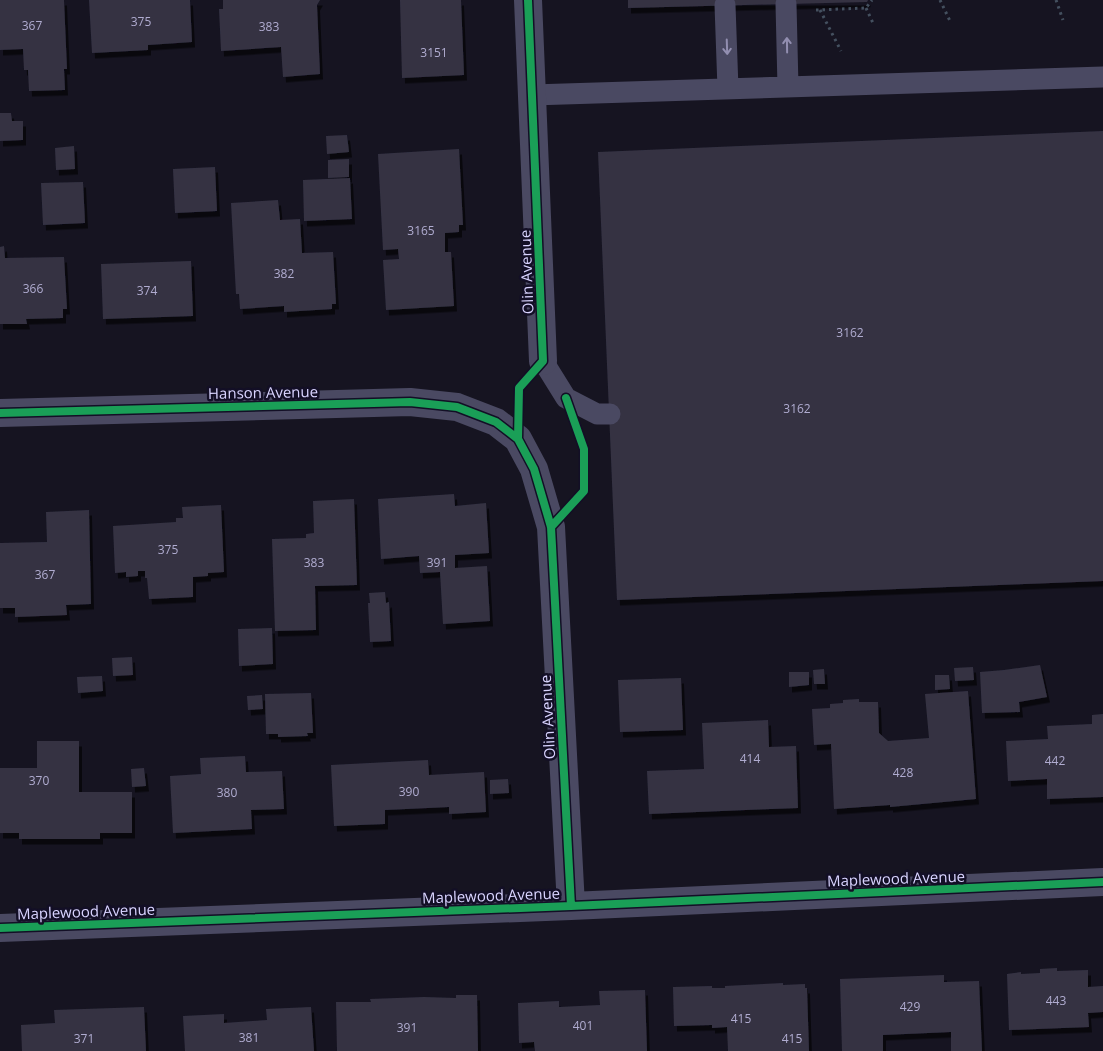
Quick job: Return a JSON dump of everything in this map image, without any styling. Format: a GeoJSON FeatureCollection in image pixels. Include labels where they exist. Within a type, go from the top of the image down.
{"type":"FeatureCollection","features":[{"type":"Feature","properties":{"kind":"street","name":"Olin Avenue"},"geometry":{"type":"LineString","coordinates":[[528,0],[543,361]]}},
{"type":"Feature","properties":{"kind":"street","name":"Hanson Avenue"},"geometry":{"type":"LineString","coordinates":[[0,412],[410,402],[457,407],[496,422],[518,439]]}},
{"type":"Feature","properties":{"kind":"street","name":"Olin Avenue"},"geometry":{"type":"LineString","coordinates":[[518,439],[534,469],[551,527],[571,906]]}},
{"type":"Feature","properties":{"kind":"street","name":"Maplewood Avenue"},"geometry":{"type":"LineString","coordinates":[[0,928],[571,906],[1103,882]]}},
{"type":"Feature","properties":{"kind":"lane"},"geometry":{"type":"LineString","coordinates":[[725,5],[728,89]]}},
{"type":"Feature","properties":{"kind":"lane"},"geometry":{"type":"LineString","coordinates":[[786,8],[788,87]]}},
{"type":"Feature","properties":{"kind":"lane"},"geometry":{"type":"LineString","coordinates":[[532,95],[1103,77]]}},
{"type":"Feature","properties":{"kind":"lane"},"geometry":{"type":"LineString","coordinates":[[543,361],[566,398],[596,414],[610,414]]}},
{"type":"Feature","properties":{"kind":"path"},"geometry":{"type":"LineString","coordinates":[[866,8],[872,0]]}},
{"type":"Feature","properties":{"kind":"path"},"geometry":{"type":"LineString","coordinates":[[940,0],[950,21]]}},
{"type":"Feature","properties":{"kind":"path"},"geometry":{"type":"LineString","coordinates":[[1056,0],[1063,20]]}},
{"type":"Feature","properties":{"kind":"path"},"geometry":{"type":"LineString","coordinates":[[786,8],[820,10],[866,8]]}},
{"type":"Feature","properties":{"kind":"path"},"geometry":{"type":"LineString","coordinates":[[866,8],[873,23]]}},
{"type":"Feature","properties":{"kind":"path"},"geometry":{"type":"LineString","coordinates":[[820,10],[841,51]]}},
{"type":"Feature","properties":{"kind":"building"},"geometry":{"type":"Polygon","coordinates":[[[0,0],[64,0],[67,69],[64,69],[65,90],[29,91],[28,70],[24,70],[23,49],[0,50],[0,0]]]}},
{"type":"Feature","properties":{"kind":"building"},"geometry":{"type":"Polygon","coordinates":[[[89,0],[190,0],[192,42],[148,45],[148,50],[92,53],[89,0]]]}},
{"type":"Feature","properties":{"kind":"building"},"geometry":{"type":"Polygon","coordinates":[[[223,0],[320,0],[317,5],[320,74],[283,77],[281,47],[221,51],[219,9],[223,9],[223,0]]]}},
{"type":"Feature","properties":{"kind":"building"},"geometry":{"type":"Polygon","coordinates":[[[400,0],[461,0],[464,75],[402,78],[400,0]]]}},
{"type":"Feature","properties":{"kind":"building"},"geometry":{"type":"Polygon","coordinates":[[[628,0],[868,0],[867,2],[628,8],[628,0]]]}},
{"type":"Feature","properties":{"kind":"building"},"geometry":{"type":"Polygon","coordinates":[[[0,113],[11,113],[12,121],[23,121],[23,140],[0,141],[0,113]]]}},
{"type":"Feature","properties":{"kind":"building"},"geometry":{"type":"Polygon","coordinates":[[[1103,131],[1103,581],[617,600],[598,152],[1103,131]]]}},
{"type":"Feature","properties":{"kind":"building"},"geometry":{"type":"Polygon","coordinates":[[[347,135],[349,152],[327,154],[326,136],[347,135]]]}},
{"type":"Feature","properties":{"kind":"building"},"geometry":{"type":"Polygon","coordinates":[[[74,146],[75,169],[56,170],[55,148],[74,146]]]}},
{"type":"Feature","properties":{"kind":"building"},"geometry":{"type":"Polygon","coordinates":[[[459,149],[463,225],[459,225],[459,232],[445,233],[445,252],[451,252],[454,306],[386,310],[383,260],[399,259],[398,249],[383,250],[378,154],[459,149]]]}},
{"type":"Feature","properties":{"kind":"building"},"geometry":{"type":"Polygon","coordinates":[[[349,159],[349,177],[328,178],[328,160],[349,159]]]}},
{"type":"Feature","properties":{"kind":"building"},"geometry":{"type":"Polygon","coordinates":[[[215,167],[217,211],[175,213],[173,169],[215,167]]]}},
{"type":"Feature","properties":{"kind":"building"},"geometry":{"type":"Polygon","coordinates":[[[350,178],[352,219],[304,221],[303,180],[350,178]]]}},
{"type":"Feature","properties":{"kind":"building"},"geometry":{"type":"Polygon","coordinates":[[[83,182],[85,223],[43,225],[41,183],[83,182]]]}},
{"type":"Feature","properties":{"kind":"building"},"geometry":{"type":"Polygon","coordinates":[[[278,200],[280,220],[300,219],[302,253],[333,252],[336,304],[332,304],[332,309],[284,312],[284,306],[240,309],[239,294],[236,294],[231,203],[278,200]]]}},
{"type":"Feature","properties":{"kind":"building"},"geometry":{"type":"Polygon","coordinates":[[[4,246],[5,258],[64,257],[67,309],[63,309],[63,318],[26,319],[27,324],[0,324],[0,247],[4,246]]]}},
{"type":"Feature","properties":{"kind":"building"},"geometry":{"type":"Polygon","coordinates":[[[191,261],[193,316],[103,319],[101,264],[191,261]]]}},
{"type":"Feature","properties":{"kind":"building"},"geometry":{"type":"Polygon","coordinates":[[[454,494],[455,506],[486,503],[489,553],[455,555],[455,568],[487,566],[490,621],[443,624],[440,572],[420,573],[419,556],[381,559],[378,499],[454,494]]]}},
{"type":"Feature","properties":{"kind":"building"},"geometry":{"type":"Polygon","coordinates":[[[354,499],[357,585],[315,586],[316,630],[275,631],[272,539],[306,538],[306,534],[314,533],[313,501],[354,499]]]}},
{"type":"Feature","properties":{"kind":"building"},"geometry":{"type":"Polygon","coordinates":[[[221,505],[224,572],[208,573],[208,576],[193,577],[193,597],[149,599],[145,571],[138,571],[138,576],[126,577],[126,572],[115,573],[113,526],[176,522],[176,518],[183,518],[182,507],[221,505]]]}},
{"type":"Feature","properties":{"kind":"building"},"geometry":{"type":"Polygon","coordinates":[[[89,510],[91,604],[66,605],[67,615],[15,617],[15,608],[0,608],[0,543],[47,542],[46,512],[89,510]]]}},
{"type":"Feature","properties":{"kind":"building"},"geometry":{"type":"Polygon","coordinates":[[[385,592],[386,603],[389,602],[391,641],[370,642],[369,593],[385,592]]]}},
{"type":"Feature","properties":{"kind":"building"},"geometry":{"type":"Polygon","coordinates":[[[272,628],[273,664],[239,666],[238,629],[272,628]]]}},
{"type":"Feature","properties":{"kind":"building"},"geometry":{"type":"Polygon","coordinates":[[[132,657],[133,675],[113,676],[112,658],[132,657]]]}},
{"type":"Feature","properties":{"kind":"building"},"geometry":{"type":"Polygon","coordinates":[[[1040,665],[1047,697],[1019,702],[1020,712],[982,713],[980,672],[1040,665]]]}},
{"type":"Feature","properties":{"kind":"building"},"geometry":{"type":"Polygon","coordinates":[[[973,667],[974,680],[955,681],[954,668],[973,667]]]}},
{"type":"Feature","properties":{"kind":"building"},"geometry":{"type":"Polygon","coordinates":[[[824,669],[825,684],[814,684],[813,670],[824,669]]]}},
{"type":"Feature","properties":{"kind":"building"},"geometry":{"type":"Polygon","coordinates":[[[789,672],[809,672],[809,685],[789,687],[789,672]]]}},
{"type":"Feature","properties":{"kind":"building"},"geometry":{"type":"Polygon","coordinates":[[[935,675],[949,675],[950,689],[935,690],[935,675]]]}},
{"type":"Feature","properties":{"kind":"building"},"geometry":{"type":"Polygon","coordinates":[[[102,676],[103,691],[78,693],[77,677],[102,676]]]}},
{"type":"Feature","properties":{"kind":"building"},"geometry":{"type":"Polygon","coordinates":[[[681,678],[683,730],[620,732],[618,680],[681,678]]]}},
{"type":"Feature","properties":{"kind":"building"},"geometry":{"type":"Polygon","coordinates":[[[968,691],[976,799],[890,807],[890,805],[834,809],[831,744],[814,745],[812,709],[830,708],[830,704],[843,703],[843,700],[859,699],[859,702],[878,702],[879,733],[888,741],[929,738],[925,694],[968,691]]]}},
{"type":"Feature","properties":{"kind":"building"},"geometry":{"type":"Polygon","coordinates":[[[311,693],[313,733],[307,733],[308,736],[278,737],[278,734],[266,734],[265,694],[311,693]]]}},
{"type":"Feature","properties":{"kind":"building"},"geometry":{"type":"Polygon","coordinates":[[[262,695],[263,709],[248,710],[247,696],[262,695]]]}},
{"type":"Feature","properties":{"kind":"building"},"geometry":{"type":"Polygon","coordinates":[[[1103,714],[1103,797],[1047,799],[1047,779],[1008,781],[1006,741],[1048,739],[1047,726],[1092,724],[1092,715],[1103,714]]]}},
{"type":"Feature","properties":{"kind":"building"},"geometry":{"type":"Polygon","coordinates":[[[768,720],[769,747],[796,746],[798,808],[649,814],[647,771],[704,769],[702,723],[768,720]]]}},
{"type":"Feature","properties":{"kind":"building"},"geometry":{"type":"Polygon","coordinates":[[[37,741],[79,741],[79,792],[132,792],[132,833],[100,833],[100,839],[19,839],[19,833],[0,833],[0,768],[37,768],[37,741]]]}},
{"type":"Feature","properties":{"kind":"building"},"geometry":{"type":"Polygon","coordinates":[[[245,756],[246,772],[282,771],[284,809],[251,810],[252,829],[173,833],[170,776],[201,774],[200,758],[245,756]]]}},
{"type":"Feature","properties":{"kind":"building"},"geometry":{"type":"Polygon","coordinates":[[[428,760],[429,775],[484,772],[486,812],[449,814],[449,807],[385,810],[385,824],[334,826],[331,765],[428,760]]]}},
{"type":"Feature","properties":{"kind":"building"},"geometry":{"type":"Polygon","coordinates":[[[144,768],[146,786],[132,787],[131,769],[144,768]]]}},
{"type":"Feature","properties":{"kind":"building"},"geometry":{"type":"Polygon","coordinates":[[[508,779],[509,793],[490,794],[490,780],[508,779]]]}},
{"type":"Feature","properties":{"kind":"building"},"geometry":{"type":"Polygon","coordinates":[[[1057,968],[1057,971],[1088,970],[1088,987],[1103,986],[1103,1012],[1088,1013],[1089,1027],[1009,1030],[1007,974],[1021,972],[1021,974],[1040,973],[1040,969],[1057,968]]]}},
{"type":"Feature","properties":{"kind":"building"},"geometry":{"type":"Polygon","coordinates":[[[944,975],[944,982],[979,981],[982,1051],[951,1051],[951,1032],[883,1035],[883,1051],[842,1051],[840,979],[944,975]]]}},
{"type":"Feature","properties":{"kind":"building"},"geometry":{"type":"Polygon","coordinates":[[[783,983],[783,985],[805,984],[805,988],[807,988],[809,1051],[728,1051],[727,1027],[712,1028],[712,1025],[674,1026],[673,987],[712,986],[712,988],[725,988],[725,986],[783,983]]]}},
{"type":"Feature","properties":{"kind":"building"},"geometry":{"type":"Polygon","coordinates":[[[645,990],[647,1051],[535,1051],[534,1042],[519,1043],[518,1003],[559,1001],[559,1007],[600,1005],[599,991],[645,990]]]}},
{"type":"Feature","properties":{"kind":"building"},"geometry":{"type":"Polygon","coordinates":[[[456,995],[477,995],[478,1051],[337,1051],[336,1002],[371,1002],[370,999],[424,997],[456,998],[456,995]]]}},
{"type":"Feature","properties":{"kind":"building"},"geometry":{"type":"Polygon","coordinates":[[[144,1007],[146,1051],[22,1051],[21,1025],[55,1023],[54,1010],[144,1007]]]}},
{"type":"Feature","properties":{"kind":"building"},"geometry":{"type":"Polygon","coordinates":[[[311,1007],[314,1051],[185,1051],[183,1016],[224,1014],[224,1023],[267,1020],[266,1009],[311,1007]]]}},
{"type":"Feature","properties":{"kind":"cycle path"},"geometry":{"type":"LineString","coordinates":[[528,0],[543,361],[519,388],[518,439],[534,469],[551,527],[571,906]]}},
{"type":"Feature","properties":{"kind":"cycle path"},"geometry":{"type":"LineString","coordinates":[[551,527],[584,491],[584,449],[566,398]]}},
{"type":"Feature","properties":{"kind":"cycle path"},"geometry":{"type":"LineString","coordinates":[[0,413],[410,402],[457,407],[496,422],[518,439]]}},
{"type":"Feature","properties":{"kind":"cycle path"},"geometry":{"type":"LineString","coordinates":[[0,928],[571,906],[1103,882]]}}]}
